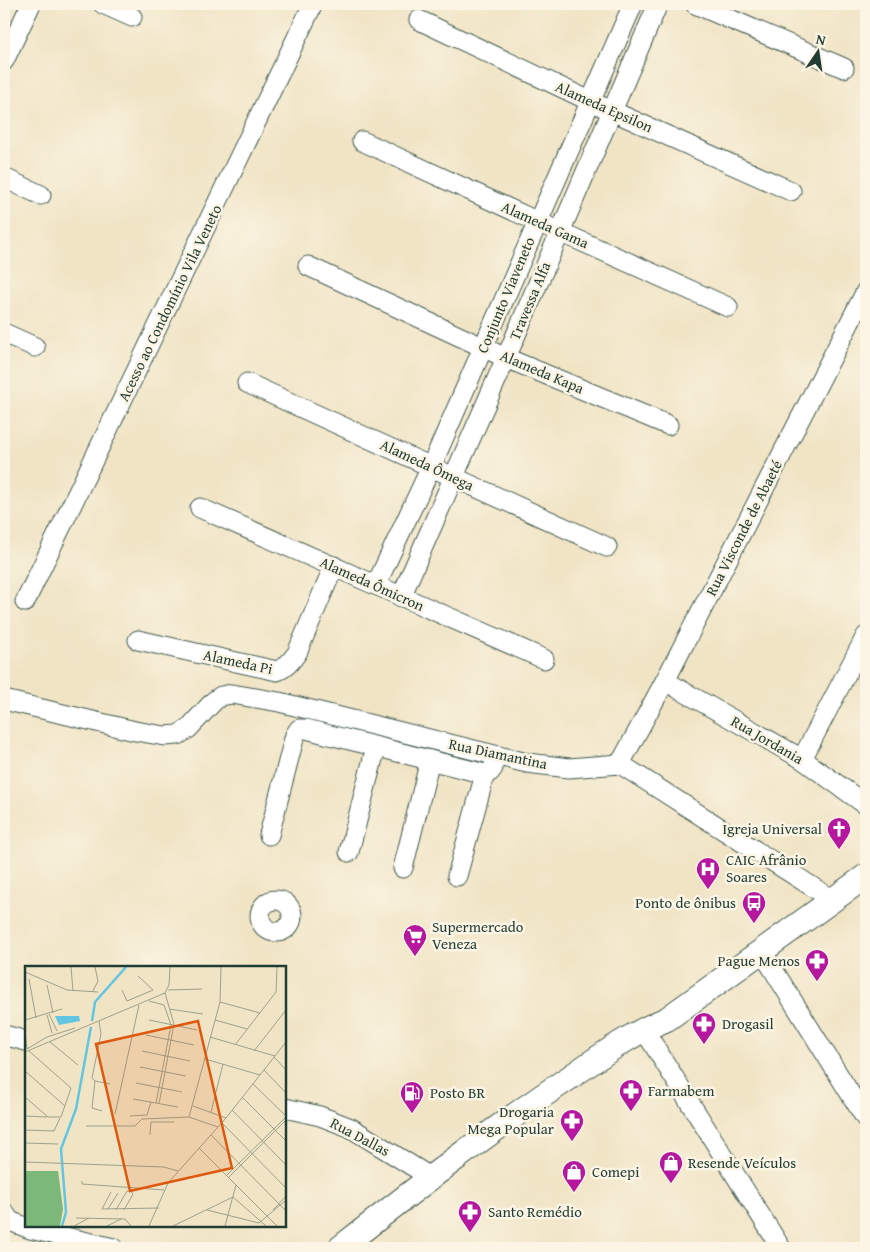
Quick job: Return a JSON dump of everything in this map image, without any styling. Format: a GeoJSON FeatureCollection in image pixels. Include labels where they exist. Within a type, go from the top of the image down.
{"type":"FeatureCollection","features":[{"type":"Feature","properties":{"kind":"main road"},"geometry":{"type":"LineString","coordinates":[[364,1248],[509,1137],[648,1035],[666,1019],[866,876]]}},
{"type":"Feature","properties":{"kind":"main road"},"geometry":{"type":"LineString","coordinates":[[340,1248],[430,1177],[532,1102],[648,1035]]}},
{"type":"Feature","properties":{"kind":"street"},"geometry":{"type":"LineString","coordinates":[[4,33],[18,4]]}},
{"type":"Feature","properties":{"kind":"street"},"geometry":{"type":"LineString","coordinates":[[4,61],[31,4]]}},
{"type":"Feature","properties":{"kind":"street"},"geometry":{"type":"LineString","coordinates":[[103,4],[132,17]]}},
{"type":"Feature","properties":{"kind":"street","name":"Acesso ao Condomínio Vila Veneto"},"geometry":{"type":"LineString","coordinates":[[25,602],[313,4]]}},
{"type":"Feature","properties":{"kind":"street","name":"Conjunto Viaveneto"},"geometry":{"type":"LineString","coordinates":[[376,585],[431,467],[634,4]]}},
{"type":"Feature","properties":{"kind":"street","name":"Travessa Alfa"},"geometry":{"type":"LineString","coordinates":[[401,597],[658,4]]}},
{"type":"Feature","properties":{"kind":"street"},"geometry":{"type":"LineString","coordinates":[[695,4],[844,68]]}},
{"type":"Feature","properties":{"kind":"street","name":"Alameda Epsilon"},"geometry":{"type":"LineString","coordinates":[[419,20],[592,102],[791,190]]}},
{"type":"Feature","properties":{"kind":"street","name":"Alameda Gama"},"geometry":{"type":"LineString","coordinates":[[362,141],[728,308]]}},
{"type":"Feature","properties":{"kind":"street"},"geometry":{"type":"LineString","coordinates":[[4,178],[41,196]]}},
{"type":"Feature","properties":{"kind":"street","name":"Alameda Kapa"},"geometry":{"type":"LineString","coordinates":[[308,266],[506,358],[668,425]]}},
{"type":"Feature","properties":{"kind":"street","name":"Rua Visconde de Abaeté"},"geometry":{"type":"LineString","coordinates":[[620,764],[859,324],[866,291]]}},
{"type":"Feature","properties":{"kind":"street"},"geometry":{"type":"LineString","coordinates":[[4,333],[35,347]]}},
{"type":"Feature","properties":{"kind":"street","name":"Alameda Ômega"},"geometry":{"type":"LineString","coordinates":[[247,383],[607,547]]}},
{"type":"Feature","properties":{"kind":"street","name":"Alameda Ômicron"},"geometry":{"type":"LineString","coordinates":[[200,508],[544,659]]}},
{"type":"Feature","properties":{"kind":"street","name":"Alameda Pi"},"geometry":{"type":"LineString","coordinates":[[138,640],[277,671],[281,670],[297,653],[334,566]]}},
{"type":"Feature","properties":{"kind":"street"},"geometry":{"type":"LineString","coordinates":[[802,759],[866,636]]}},
{"type":"Feature","properties":{"kind":"street","name":"Rua Jordania"},"geometry":{"type":"LineString","coordinates":[[665,681],[802,759],[866,805]]}},
{"type":"Feature","properties":{"kind":"street","name":"Rua Diamantina"},"geometry":{"type":"LineString","coordinates":[[4,700],[126,729],[165,736],[178,735],[188,729],[214,701],[221,696],[232,694],[279,702],[527,763],[569,768],[620,764]]}},
{"type":"Feature","properties":{"kind":"street"},"geometry":{"type":"LineString","coordinates":[[269,835],[295,735],[299,729],[306,729],[485,774],[490,772],[499,756]]}},
{"type":"Feature","properties":{"kind":"street"},"geometry":{"type":"LineString","coordinates":[[349,852],[376,747]]}},
{"type":"Feature","properties":{"kind":"street"},"geometry":{"type":"LineString","coordinates":[[403,868],[430,760]]}},
{"type":"Feature","properties":{"kind":"street"},"geometry":{"type":"LineString","coordinates":[[620,764],[833,900]]}},
{"type":"Feature","properties":{"kind":"street"},"geometry":{"type":"LineString","coordinates":[[457,876],[485,774]]}},
{"type":"Feature","properties":{"kind":"street"},"geometry":{"type":"LineString","coordinates":[[761,950],[866,1119]]}},
{"type":"Feature","properties":{"kind":"street"},"geometry":{"type":"LineString","coordinates":[[4,1035],[25,1041]]}},
{"type":"Feature","properties":{"kind":"street"},"geometry":{"type":"LineString","coordinates":[[648,1035],[781,1248]]}},
{"type":"Feature","properties":{"kind":"street","name":"Rua Dallas"},"geometry":{"type":"LineString","coordinates":[[286,1108],[320,1116],[350,1128],[430,1177]]}},
{"type":"Feature","properties":{"kind":"street"},"geometry":{"type":"LineString","coordinates":[[4,1212],[10,1221],[30,1229],[114,1248]]}},
{"type":"Feature","properties":{"kind":"place","name":"Igreja Universal"},"geometry":{"type":"Point","coordinates":[839,850]}},
{"type":"Feature","properties":{"kind":"place","name":"CAIC Afrânio Soares"},"geometry":{"type":"Point","coordinates":[708,890]}},
{"type":"Feature","properties":{"kind":"place","name":"Ponto de ônibus"},"geometry":{"type":"Point","coordinates":[754,924]}},
{"type":"Feature","properties":{"kind":"place","name":"Supermercado Veneza"},"geometry":{"type":"Point","coordinates":[415,957]}},
{"type":"Feature","properties":{"kind":"place","name":"Pague Menos"},"geometry":{"type":"Point","coordinates":[817,982]}},
{"type":"Feature","properties":{"kind":"place","name":"Drogasil"},"geometry":{"type":"Point","coordinates":[704,1045]}},
{"type":"Feature","properties":{"kind":"place","name":"Farmabem"},"geometry":{"type":"Point","coordinates":[631,1112]}},
{"type":"Feature","properties":{"kind":"place","name":"Posto BR"},"geometry":{"type":"Point","coordinates":[412,1114]}},
{"type":"Feature","properties":{"kind":"place","name":"Drogaria Mega Popular"},"geometry":{"type":"Point","coordinates":[572,1142]}},
{"type":"Feature","properties":{"kind":"place","name":"Resende Veículos"},"geometry":{"type":"Point","coordinates":[671,1184]}},
{"type":"Feature","properties":{"kind":"place","name":"Comepi"},"geometry":{"type":"Point","coordinates":[574,1193]}},
{"type":"Feature","properties":{"kind":"place","name":"Santo Remédio"},"geometry":{"type":"Point","coordinates":[470,1233]}}]}
